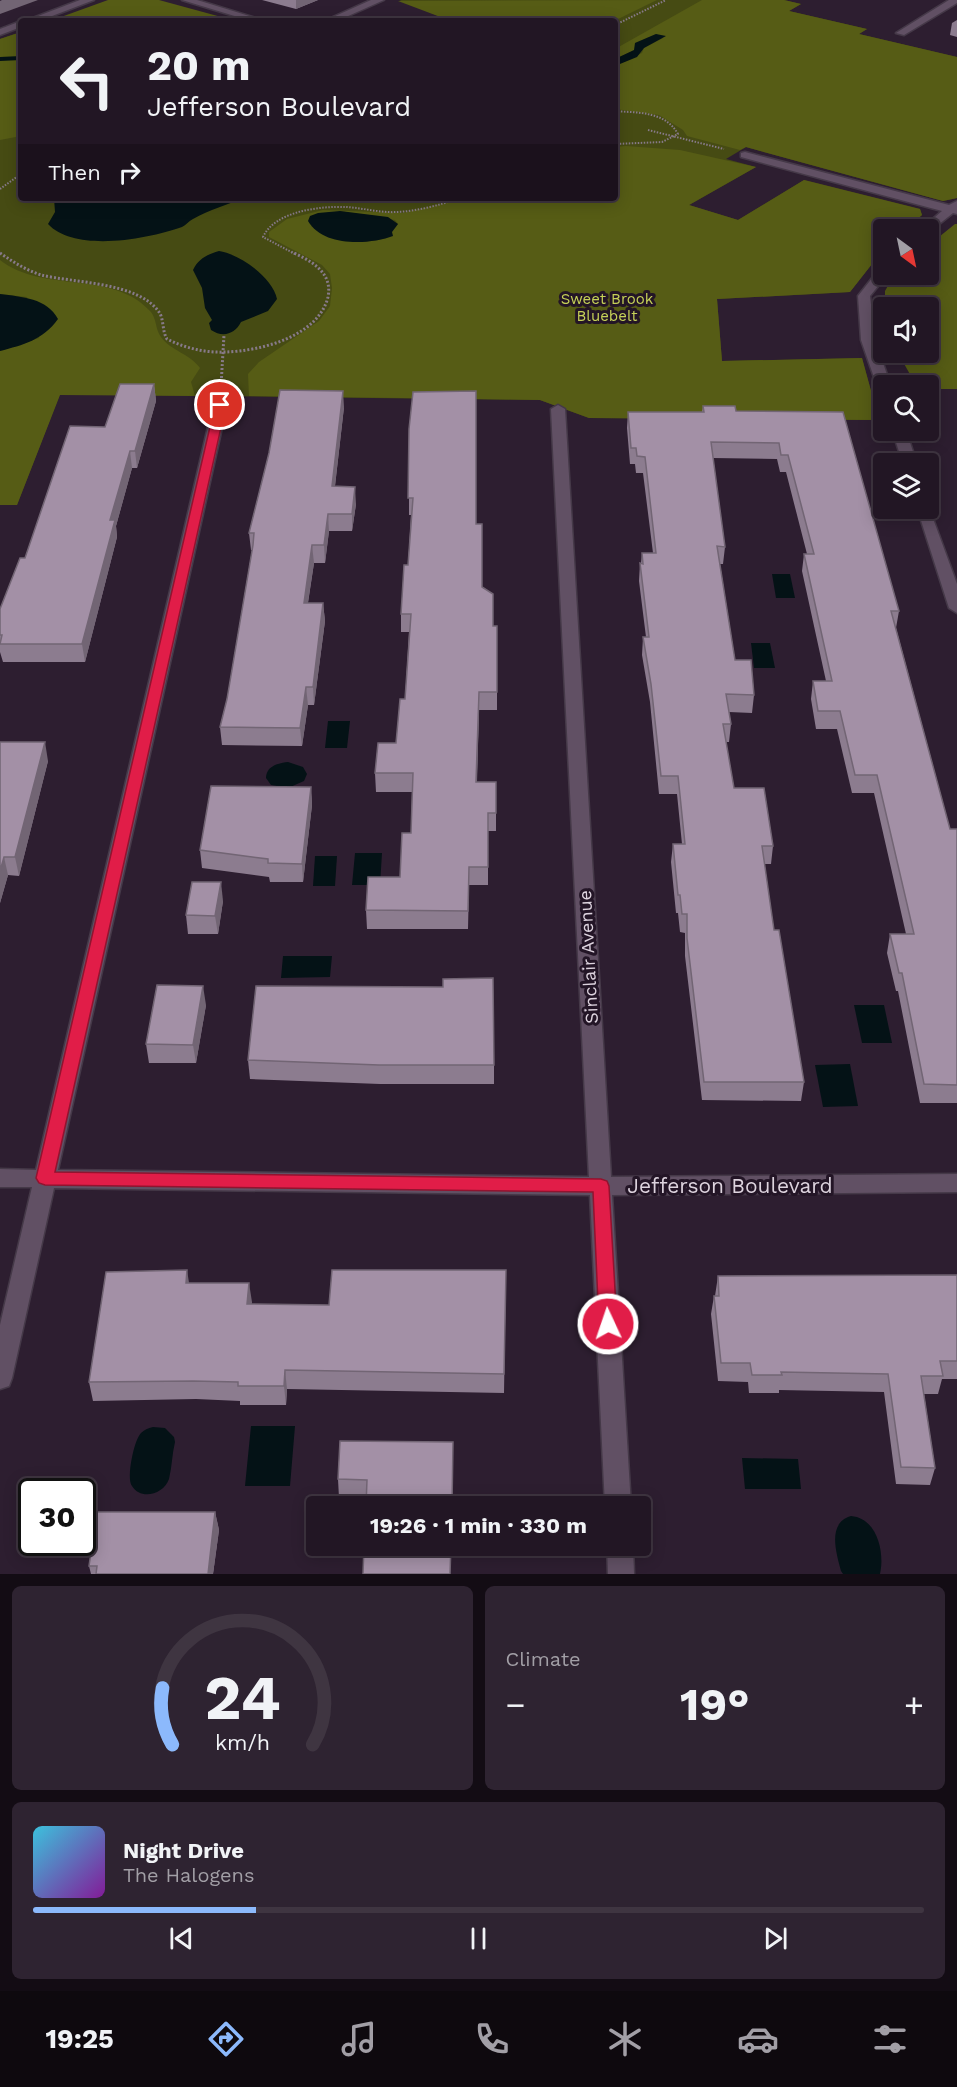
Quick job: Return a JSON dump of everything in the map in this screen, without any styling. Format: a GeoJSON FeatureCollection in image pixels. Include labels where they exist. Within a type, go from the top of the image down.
{"type":"FeatureCollection","features":[{"type":"Feature","properties":{"kind":"street"},"geometry":{"type":"LineString","coordinates":[[38,18],[89,0]]}},
{"type":"Feature","properties":{"kind":"street"},"geometry":{"type":"LineString","coordinates":[[187,0],[250,18]]}},
{"type":"Feature","properties":{"kind":"street"},"geometry":{"type":"LineString","coordinates":[[336,18],[379,0]]}},
{"type":"Feature","properties":{"kind":"street"},"geometry":{"type":"LineString","coordinates":[[901,33],[956,0]]}},
{"type":"Feature","properties":{"kind":"street"},"geometry":{"type":"LineString","coordinates":[[0,32],[18,25]]}},
{"type":"Feature","properties":{"kind":"street"},"geometry":{"type":"LineString","coordinates":[[745,155],[955,208]]}},
{"type":"Feature","properties":{"kind":"street"},"geometry":{"type":"LineString","coordinates":[[939,221],[955,208]]}},
{"type":"Feature","properties":{"kind":"street"},"geometry":{"type":"LineString","coordinates":[[873,285],[864,296],[868,340],[880,375]]}},
{"type":"Feature","properties":{"kind":"street"},"geometry":{"type":"LineString","coordinates":[[0,1378],[220,405]]}},
{"type":"Feature","properties":{"kind":"street","name":"Sinclair Avenue"},"geometry":{"type":"LineString","coordinates":[[558,409],[617,1496]]}},
{"type":"Feature","properties":{"kind":"street"},"geometry":{"type":"LineString","coordinates":[[928,519],[957,608]]}},
{"type":"Feature","properties":{"kind":"street","name":"Jefferson Boulevard"},"geometry":{"type":"LineString","coordinates":[[0,1178],[601,1186],[957,1183]]}},
{"type":"Feature","properties":{"kind":"street"},"geometry":{"type":"LineString","coordinates":[[620,1556],[621,1574]]}},
{"type":"Feature","properties":{"kind":"path"},"geometry":{"type":"LineString","coordinates":[[618,24],[666,0]]}},
{"type":"Feature","properties":{"kind":"path"},"geometry":{"type":"LineString","coordinates":[[618,111],[646,114],[663,119],[675,127],[678,134],[676,136]]}},
{"type":"Feature","properties":{"kind":"path"},"geometry":{"type":"LineString","coordinates":[[648,130],[745,155]]}},
{"type":"Feature","properties":{"kind":"path"},"geometry":{"type":"LineString","coordinates":[[618,144],[662,142],[676,136]]}},
{"type":"Feature","properties":{"kind":"path"},"geometry":{"type":"LineString","coordinates":[[0,189],[18,176]]}},
{"type":"Feature","properties":{"kind":"path"},"geometry":{"type":"LineString","coordinates":[[0,253],[17,267],[30,273],[134,292],[160,313],[167,339],[198,349],[223,352],[259,348],[284,339],[312,323],[326,306],[328,296],[324,272],[309,260],[263,237],[264,232],[270,226],[292,215],[324,208],[341,207],[397,212],[450,201]]}},
{"type":"Feature","properties":{"kind":"path"},"geometry":{"type":"LineString","coordinates":[[220,405],[224,335]]}},
{"type":"Feature","properties":{"kind":"green space"},"geometry":{"type":"Polygon","coordinates":[[[108,0],[159,0],[225,18],[58,18],[108,0]]]}},
{"type":"Feature","properties":{"kind":"green space","name":"Sweet Brook Bluebelt"},"geometry":{"type":"Polygon","coordinates":[[[399,0],[784,0],[801,4],[789,11],[867,29],[859,34],[957,57],[957,198],[943,201],[746,147],[726,159],[756,167],[689,205],[738,220],[804,180],[920,209],[922,215],[917,219],[873,219],[873,263],[850,292],[717,299],[722,361],[862,358],[873,398],[873,420],[589,418],[540,400],[60,394],[17,505],[0,505],[0,39],[18,33],[18,201],[618,201],[618,18],[444,18],[399,0]]]}},
{"type":"Feature","properties":{"kind":"green space"},"geometry":{"type":"Polygon","coordinates":[[[657,0],[618,19],[443,18],[398,1],[657,0]]]}},
{"type":"Feature","properties":{"kind":"green space"},"geometry":{"type":"Polygon","coordinates":[[[702,0],[784,0],[801,4],[789,11],[867,29],[859,34],[957,57],[957,198],[943,201],[746,147],[740,150],[687,136],[683,130],[659,115],[618,109],[618,65],[642,53],[644,48],[663,38],[656,34],[635,43],[635,50],[618,58],[618,47],[702,0]]]}},
{"type":"Feature","properties":{"kind":"green space"},"geometry":{"type":"Polygon","coordinates":[[[18,33],[18,137],[0,140],[0,39],[18,33]]]}},
{"type":"Feature","properties":{"kind":"green space"},"geometry":{"type":"Polygon","coordinates":[[[626,146],[680,150],[756,167],[689,205],[738,220],[804,180],[920,209],[922,215],[917,219],[873,219],[873,263],[850,292],[717,299],[722,361],[862,358],[873,398],[873,420],[589,418],[540,400],[249,396],[248,374],[259,362],[319,321],[330,306],[332,288],[330,274],[322,265],[269,237],[269,232],[287,219],[323,210],[403,213],[453,201],[618,201],[618,147],[626,146]],[[340,211],[311,226],[329,236],[348,241],[387,238],[398,224],[395,220],[340,211]]]}},
{"type":"Feature","properties":{"kind":"green space"},"geometry":{"type":"Polygon","coordinates":[[[957,224],[957,389],[939,389],[939,375],[910,375],[904,363],[939,363],[939,297],[885,297],[888,285],[939,285],[939,237],[957,224]]]}},
{"type":"Feature","properties":{"kind":"green space"},"geometry":{"type":"Polygon","coordinates":[[[0,260],[17,270],[36,276],[98,286],[135,299],[151,312],[159,334],[165,342],[191,359],[200,368],[191,382],[195,396],[60,395],[17,505],[0,505],[0,351],[39,338],[27,297],[0,294],[0,260]]]}},
{"type":"Feature","properties":{"kind":"shaded area"},"geometry":{"type":"Polygon","coordinates":[[[656,34],[666,36],[644,48],[637,57],[618,65],[618,58],[634,50],[635,43],[656,34]]]}},
{"type":"Feature","properties":{"kind":"shaded area"},"geometry":{"type":"Polygon","coordinates":[[[54,201],[236,201],[205,213],[182,227],[168,232],[112,241],[93,241],[60,233],[48,224],[55,212],[54,201]]]}},
{"type":"Feature","properties":{"kind":"shaded area"},"geometry":{"type":"Polygon","coordinates":[[[340,211],[388,217],[398,224],[392,232],[393,236],[372,241],[347,242],[324,236],[308,221],[310,216],[318,213],[340,211]]]}},
{"type":"Feature","properties":{"kind":"shaded area"},"geometry":{"type":"Polygon","coordinates":[[[219,251],[236,257],[254,268],[269,283],[277,299],[268,311],[241,322],[228,334],[220,334],[211,330],[209,323],[212,320],[205,308],[202,288],[193,270],[204,258],[219,251]]]}},
{"type":"Feature","properties":{"kind":"shaded area"},"geometry":{"type":"Polygon","coordinates":[[[0,294],[41,303],[58,319],[39,337],[25,344],[0,351],[0,294]]]}},
{"type":"Feature","properties":{"kind":"shaded area"},"geometry":{"type":"Polygon","coordinates":[[[772,574],[790,574],[795,598],[776,598],[772,574]]]}},
{"type":"Feature","properties":{"kind":"shaded area"},"geometry":{"type":"Polygon","coordinates":[[[751,643],[770,643],[775,668],[754,668],[751,643]]]}},
{"type":"Feature","properties":{"kind":"shaded area"},"geometry":{"type":"Polygon","coordinates":[[[328,721],[350,721],[347,748],[325,748],[328,721]]]}},
{"type":"Feature","properties":{"kind":"shaded area"},"geometry":{"type":"Polygon","coordinates":[[[288,762],[303,767],[307,774],[304,781],[288,788],[271,785],[266,778],[270,768],[288,762]]]}},
{"type":"Feature","properties":{"kind":"shaded area"},"geometry":{"type":"Polygon","coordinates":[[[355,853],[382,853],[380,885],[352,885],[355,853]]]}},
{"type":"Feature","properties":{"kind":"shaded area"},"geometry":{"type":"Polygon","coordinates":[[[315,856],[337,856],[335,886],[313,886],[315,856]]]}},
{"type":"Feature","properties":{"kind":"shaded area"},"geometry":{"type":"Polygon","coordinates":[[[283,956],[332,956],[330,977],[281,978],[283,956]]]}},
{"type":"Feature","properties":{"kind":"shaded area"},"geometry":{"type":"Polygon","coordinates":[[[854,1005],[884,1005],[892,1043],[862,1043],[854,1005]]]}},
{"type":"Feature","properties":{"kind":"shaded area"},"geometry":{"type":"Polygon","coordinates":[[[850,1064],[858,1106],[823,1107],[815,1065],[850,1064]]]}},
{"type":"Feature","properties":{"kind":"shaded area"},"geometry":{"type":"Polygon","coordinates":[[[251,1426],[295,1426],[290,1486],[245,1486],[251,1426]]]}},
{"type":"Feature","properties":{"kind":"shaded area"},"geometry":{"type":"Polygon","coordinates":[[[153,1427],[165,1428],[174,1437],[175,1442],[169,1479],[162,1489],[146,1494],[136,1491],[132,1486],[130,1468],[138,1437],[143,1431],[153,1427]]]}},
{"type":"Feature","properties":{"kind":"shaded area"},"geometry":{"type":"Polygon","coordinates":[[[742,1458],[798,1459],[801,1489],[745,1489],[742,1458]]]}},
{"type":"Feature","properties":{"kind":"shaded area"},"geometry":{"type":"Polygon","coordinates":[[[851,1516],[860,1518],[873,1529],[880,1547],[880,1574],[843,1574],[841,1571],[835,1539],[836,1531],[843,1520],[851,1516]]]}},
{"type":"Feature","properties":{"kind":"building"},"geometry":{"type":"Polygon","coordinates":[[[120,384],[154,384],[135,451],[130,451],[110,520],[115,520],[82,644],[0,644],[2,635],[0,635],[0,609],[20,558],[25,558],[70,426],[105,427],[120,384]]]}},
{"type":"Feature","properties":{"kind":"building"},"geometry":{"type":"Polygon","coordinates":[[[280,390],[343,391],[332,486],[355,487],[352,514],[328,514],[324,545],[312,545],[304,603],[323,603],[313,687],[306,687],[300,728],[220,727],[227,699],[253,545],[254,533],[249,533],[269,453],[280,390]]]}},
{"type":"Feature","properties":{"kind":"building"},"geometry":{"type":"Polygon","coordinates":[[[476,391],[476,524],[482,524],[482,587],[493,594],[493,626],[497,626],[497,692],[479,692],[476,782],[496,782],[496,813],[488,813],[488,867],[469,867],[468,911],[366,910],[368,877],[400,877],[402,833],[411,833],[413,773],[375,773],[378,743],[396,743],[400,699],[405,699],[411,614],[401,614],[404,565],[408,565],[413,498],[408,498],[409,429],[413,392],[476,391]]]}},
{"type":"Feature","properties":{"kind":"building"},"geometry":{"type":"Polygon","coordinates":[[[703,406],[735,406],[736,411],[843,412],[899,611],[891,611],[950,829],[957,829],[957,1085],[924,1084],[902,973],[899,973],[890,934],[914,934],[877,775],[855,775],[840,711],[818,711],[813,681],[832,681],[804,554],[814,554],[788,455],[781,455],[779,443],[711,442],[725,547],[717,546],[735,660],[751,660],[754,695],[726,694],[731,724],[723,724],[734,788],[764,788],[773,846],[762,846],[774,930],[779,930],[804,1082],[704,1082],[687,938],[687,914],[682,914],[680,895],[678,895],[673,844],[685,844],[678,776],[661,776],[651,684],[643,637],[649,637],[640,563],[643,564],[642,553],[656,553],[645,457],[637,456],[636,448],[631,448],[628,412],[704,412],[703,406]]]}},
{"type":"Feature","properties":{"kind":"building"},"geometry":{"type":"Polygon","coordinates":[[[0,742],[45,742],[15,857],[4,857],[0,871],[0,742]]]}},
{"type":"Feature","properties":{"kind":"building"},"geometry":{"type":"Polygon","coordinates":[[[211,786],[311,787],[302,864],[268,863],[268,859],[200,850],[211,786]]]}},
{"type":"Feature","properties":{"kind":"building"},"geometry":{"type":"Polygon","coordinates":[[[192,882],[221,882],[215,916],[186,915],[192,882]]]}},
{"type":"Feature","properties":{"kind":"building"},"geometry":{"type":"Polygon","coordinates":[[[493,978],[494,1065],[379,1065],[248,1060],[256,986],[443,987],[443,979],[493,978]]]}},
{"type":"Feature","properties":{"kind":"building"},"geometry":{"type":"Polygon","coordinates":[[[157,985],[203,986],[193,1045],[146,1044],[157,985]]]}},
{"type":"Feature","properties":{"kind":"building"},"geometry":{"type":"Polygon","coordinates":[[[187,1270],[186,1283],[249,1283],[247,1304],[329,1305],[332,1270],[506,1270],[504,1374],[285,1370],[284,1386],[238,1386],[238,1382],[193,1381],[89,1382],[106,1272],[187,1270]]]}},
{"type":"Feature","properties":{"kind":"building"},"geometry":{"type":"Polygon","coordinates":[[[957,1275],[957,1361],[940,1361],[943,1376],[921,1376],[935,1468],[901,1467],[888,1374],[781,1372],[782,1375],[752,1375],[750,1363],[721,1363],[714,1296],[719,1296],[718,1276],[957,1275]]]}},
{"type":"Feature","properties":{"kind":"building"},"geometry":{"type":"Polygon","coordinates":[[[340,1441],[453,1442],[452,1496],[366,1496],[367,1480],[338,1479],[340,1441]]]}},
{"type":"Feature","properties":{"kind":"building"},"geometry":{"type":"Polygon","coordinates":[[[97,1512],[215,1512],[208,1574],[96,1574],[97,1566],[89,1566],[90,1556],[96,1556],[97,1512]]]}},
{"type":"Feature","properties":{"kind":"building"},"geometry":{"type":"Polygon","coordinates":[[[364,1556],[451,1556],[450,1574],[363,1574],[364,1556]]]}},
{"type":"Feature","properties":{"kind":"waterway"},"geometry":{"type":"LineString","coordinates":[[0,59],[18,58]]}},
{"type":"Feature","properties":{"kind":"route"},"geometry":{"type":"LineString","coordinates":[[220,405],[45,1178],[601,1186],[608,1324]]}}]}
